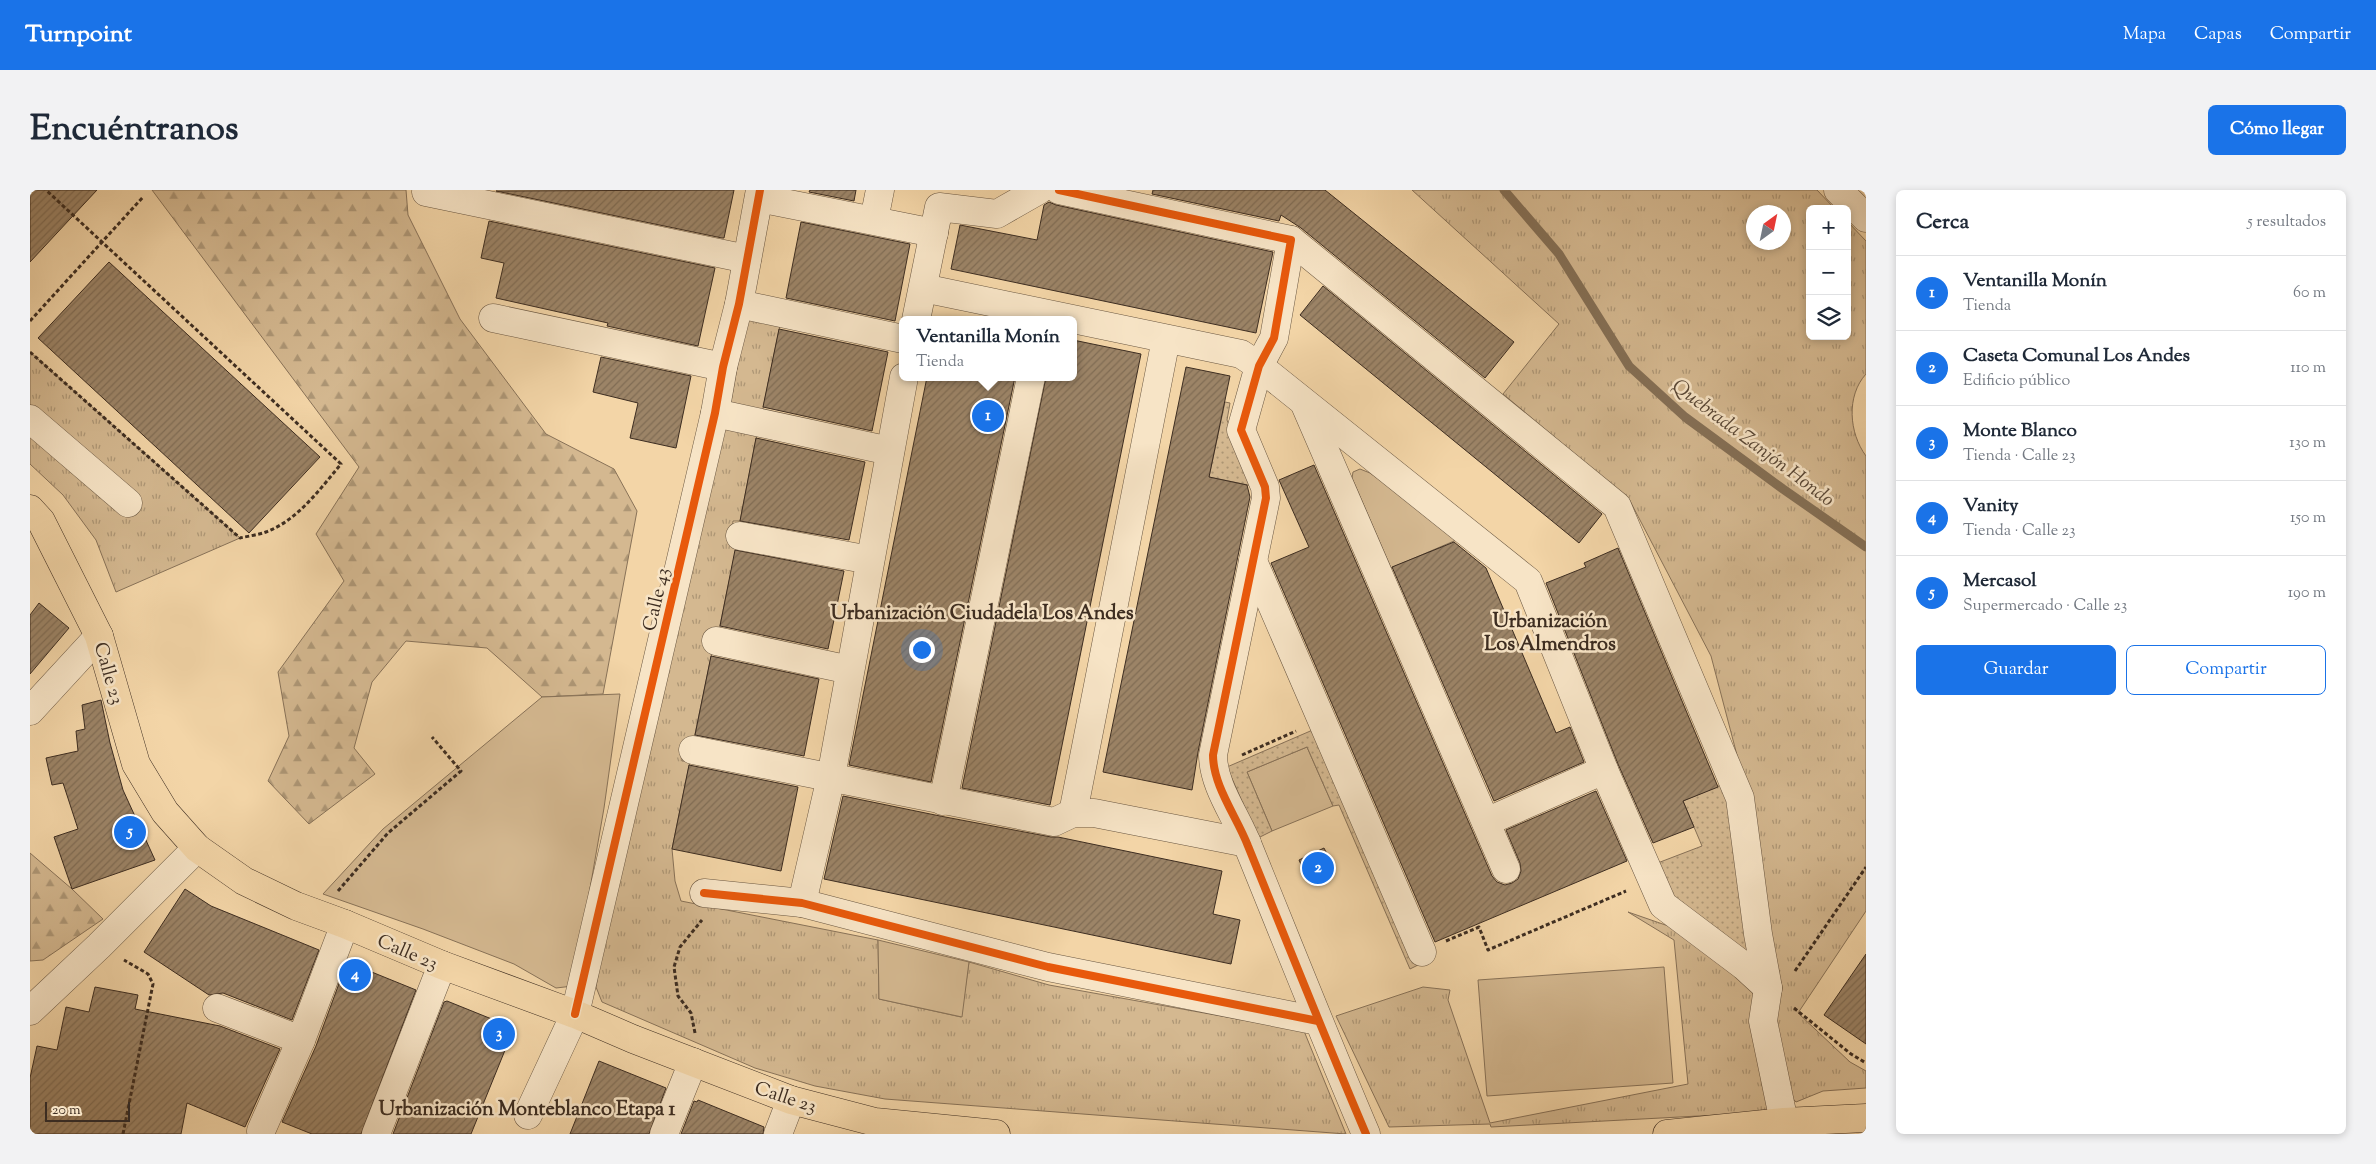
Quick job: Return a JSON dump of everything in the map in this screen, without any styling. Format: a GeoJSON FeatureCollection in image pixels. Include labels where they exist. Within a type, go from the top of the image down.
{"type":"FeatureCollection","features":[{"type":"Feature","properties":{"kind":"main road","name":"Calle 23"},"geometry":{"type":"LineString","coordinates":[[30,509],[41,521],[99,636],[136,764],[165,812],[197,848],[244,881],[296,906],[345,924],[442,965],[575,1014],[791,1100],[908,1130],[984,1134]]}},
{"type":"Feature","properties":{"kind":"main road"},"geometry":{"type":"LineString","coordinates":[[1666,1134],[1711,1132],[1784,1122],[1863,1123]]}},
{"type":"Feature","properties":{"kind":"street"},"geometry":{"type":"LineString","coordinates":[[874,220],[880,190]]}},
{"type":"Feature","properties":{"kind":"street"},"geometry":{"type":"LineString","coordinates":[[917,316],[939,207],[997,214],[1040,190]]}},
{"type":"Feature","properties":{"kind":"street"},"geometry":{"type":"LineString","coordinates":[[1059,190],[1136,198],[1291,240],[1617,506],[1740,798],[1758,934],[1768,988],[1763,1021],[1784,1122]]}},
{"type":"Feature","properties":{"kind":"street"},"geometry":{"type":"LineString","coordinates":[[1838,190],[1866,218]]}},
{"type":"Feature","properties":{"kind":"street"},"geometry":{"type":"LineString","coordinates":[[426,192],[747,259]]}},
{"type":"Feature","properties":{"kind":"street"},"geometry":{"type":"LineString","coordinates":[[759,194],[934,232]]}},
{"type":"Feature","properties":{"kind":"street","name":"Calle 43"},"geometry":{"type":"LineString","coordinates":[[528,1115],[575,1014],[715,413],[723,367],[739,304],[759,194]]}},
{"type":"Feature","properties":{"kind":"street"},"geometry":{"type":"LineString","coordinates":[[1291,240],[1274,338],[1259,366],[1241,430],[1265,487],[1266,498],[1213,755],[1213,768],[1247,843],[1318,1022],[1366,1134]]}},
{"type":"Feature","properties":{"kind":"street"},"geometry":{"type":"LineString","coordinates":[[922,288],[1040,316]]}},
{"type":"Feature","properties":{"kind":"street"},"geometry":{"type":"LineString","coordinates":[[739,304],[899,338]]}},
{"type":"Feature","properties":{"kind":"street"},"geometry":{"type":"LineString","coordinates":[[493,318],[723,367]]}},
{"type":"Feature","properties":{"kind":"street"},"geometry":{"type":"LineString","coordinates":[[1077,323],[1241,354],[1259,366],[1528,581],[1604,770],[1663,905],[1744,966],[1768,988]]}},
{"type":"Feature","properties":{"kind":"street"},"geometry":{"type":"LineString","coordinates":[[1074,813],[1166,339]]}},
{"type":"Feature","properties":{"kind":"street"},"geometry":{"type":"LineString","coordinates":[[802,903],[831,777],[903,381]]}},
{"type":"Feature","properties":{"kind":"street"},"geometry":{"type":"LineString","coordinates":[[943,801],[1030,381]]}},
{"type":"Feature","properties":{"kind":"street"},"geometry":{"type":"LineString","coordinates":[[1304,402],[1506,869]]}},
{"type":"Feature","properties":{"kind":"street"},"geometry":{"type":"LineString","coordinates":[[715,413],[890,451]]}},
{"type":"Feature","properties":{"kind":"street"},"geometry":{"type":"LineString","coordinates":[[30,419],[128,503]]}},
{"type":"Feature","properties":{"kind":"street"},"geometry":{"type":"LineString","coordinates":[[740,536],[870,560]]}},
{"type":"Feature","properties":{"kind":"street"},"geometry":{"type":"LineString","coordinates":[[1253,561],[1422,952]]}},
{"type":"Feature","properties":{"kind":"street"},"geometry":{"type":"LineString","coordinates":[[30,711],[99,636]]}},
{"type":"Feature","properties":{"kind":"street"},"geometry":{"type":"LineString","coordinates":[[716,641],[850,670]]}},
{"type":"Feature","properties":{"kind":"street"},"geometry":{"type":"LineString","coordinates":[[693,750],[1054,822],[1074,813],[1094,813],[1247,843]]}},
{"type":"Feature","properties":{"kind":"street"},"geometry":{"type":"LineString","coordinates":[[1486,822],[1604,770]]}},
{"type":"Feature","properties":{"kind":"street"},"geometry":{"type":"LineString","coordinates":[[30,1011],[99,946],[197,848]]}},
{"type":"Feature","properties":{"kind":"street"},"geometry":{"type":"LineString","coordinates":[[715,893],[802,903],[1048,967],[1318,1022]]}},
{"type":"Feature","properties":{"kind":"street"},"geometry":{"type":"LineString","coordinates":[[261,1131],[301,1040],[345,924]]}},
{"type":"Feature","properties":{"kind":"street"},"geometry":{"type":"LineString","coordinates":[[376,1134],[442,965]]}},
{"type":"Feature","properties":{"kind":"street"},"geometry":{"type":"LineString","coordinates":[[217,1008],[301,1040]]}},
{"type":"Feature","properties":{"kind":"street"},"geometry":{"type":"LineString","coordinates":[[664,1134],[693,1062]]}},
{"type":"Feature","properties":{"kind":"street"},"geometry":{"type":"LineString","coordinates":[[778,1134],[791,1100]]}},
{"type":"Feature","properties":{"kind":"path"},"geometry":{"type":"LineString","coordinates":[[30,352],[240,538],[267,532],[288,519],[304,507],[341,464],[46,190]]}},
{"type":"Feature","properties":{"kind":"path"},"geometry":{"type":"LineString","coordinates":[[30,321],[143,197]]}},
{"type":"Feature","properties":{"kind":"path"},"geometry":{"type":"LineString","coordinates":[[1213,768],[1321,720]]}},
{"type":"Feature","properties":{"kind":"path"},"geometry":{"type":"LineString","coordinates":[[319,915],[388,833],[460,772],[432,737]]}},
{"type":"Feature","properties":{"kind":"path"},"geometry":{"type":"LineString","coordinates":[[1866,867],[1793,974],[1768,988],[1851,1054],[1866,1063]]}},
{"type":"Feature","properties":{"kind":"path"},"geometry":{"type":"LineString","coordinates":[[1422,952],[1480,927],[1488,950],[1652,880]]}},
{"type":"Feature","properties":{"kind":"path"},"geometry":{"type":"LineString","coordinates":[[693,1062],[695,1032],[690,1013],[678,996],[674,967],[680,947],[715,893]]}},
{"type":"Feature","properties":{"kind":"path"},"geometry":{"type":"LineString","coordinates":[[99,946],[148,974],[153,984],[123,1134]]}},
{"type":"Feature","properties":{"kind":"green space"},"geometry":{"type":"Polygon","coordinates":[[[152,190],[406,190],[408,215],[460,319],[546,434],[614,469],[637,511],[603,694],[542,697],[487,648],[406,641],[372,682],[354,748],[375,774],[309,824],[268,781],[289,736],[278,672],[344,581],[316,534],[359,467],[152,190]]]}},
{"type":"Feature","properties":{"kind":"green space"},"geometry":{"type":"Polygon","coordinates":[[[1412,190],[1817,190],[1831,205],[1806,205],[1806,340],[1851,340],[1851,225],[1866,241],[1866,374],[1855,393],[1852,415],[1856,437],[1866,456],[1866,911],[1798,1013],[1850,1062],[1866,1071],[1866,1088],[1823,1091],[1796,1102],[1785,1090],[1749,801],[1711,656],[1629,499],[1503,394],[1559,324],[1412,190]]]}},
{"type":"Feature","properties":{"kind":"green space"},"geometry":{"type":"Polygon","coordinates":[[[750,317],[780,325],[762,413],[730,407],[745,323],[750,317]]]}},
{"type":"Feature","properties":{"kind":"green space"},"geometry":{"type":"Polygon","coordinates":[[[30,352],[240,538],[116,592],[96,540],[63,495],[30,464],[30,352]]]}},
{"type":"Feature","properties":{"kind":"green space"},"geometry":{"type":"Polygon","coordinates":[[[1225,402],[1230,403],[1227,420],[1253,486],[1209,477],[1225,402]]]}},
{"type":"Feature","properties":{"kind":"green space"},"geometry":{"type":"Polygon","coordinates":[[[723,425],[757,434],[740,521],[733,521],[731,543],[737,543],[719,630],[714,629],[706,650],[712,652],[694,739],[685,739],[682,761],[690,761],[672,849],[675,881],[681,901],[878,940],[879,999],[961,1017],[969,962],[1049,985],[1304,1031],[1346,1134],[885,1099],[815,1086],[755,1068],[602,1002],[596,987],[603,945],[723,425]]]}},
{"type":"Feature","properties":{"kind":"green space"},"geometry":{"type":"Polygon","coordinates":[[[1360,469],[1370,473],[1461,538],[1391,568],[1352,478],[1353,472],[1360,469]]]}},
{"type":"Feature","properties":{"kind":"green space"},"geometry":{"type":"Polygon","coordinates":[[[620,694],[604,808],[573,986],[556,988],[514,964],[423,929],[323,894],[383,829],[542,697],[620,694]]]}},
{"type":"Feature","properties":{"kind":"green space"},"geometry":{"type":"Polygon","coordinates":[[[1315,729],[1418,965],[1410,969],[1339,805],[1333,806],[1307,747],[1247,772],[1272,831],[1258,838],[1227,767],[1315,729]]]}},
{"type":"Feature","properties":{"kind":"green space"},"geometry":{"type":"Polygon","coordinates":[[[1307,747],[1333,806],[1272,831],[1247,772],[1307,747]]]}},
{"type":"Feature","properties":{"kind":"green space"},"geometry":{"type":"Polygon","coordinates":[[[1728,782],[1753,959],[1677,908],[1655,864],[1702,846],[1683,801],[1728,782]]]}},
{"type":"Feature","properties":{"kind":"green space"},"geometry":{"type":"Polygon","coordinates":[[[30,853],[103,919],[43,960],[30,961],[30,853]]]}},
{"type":"Feature","properties":{"kind":"green space"},"geometry":{"type":"Polygon","coordinates":[[[1628,912],[1677,929],[1759,989],[1774,1112],[1491,1127],[1490,1124],[1389,1127],[1336,1016],[1423,987],[1450,990],[1448,1000],[1490,1123],[1688,1084],[1674,940],[1628,912]]]}},
{"type":"Feature","properties":{"kind":"green space"},"geometry":{"type":"Polygon","coordinates":[[[878,940],[969,962],[962,1017],[879,999],[878,940]]]}},
{"type":"Feature","properties":{"kind":"green space"},"geometry":{"type":"Polygon","coordinates":[[[1664,967],[1673,1083],[1487,1096],[1478,980],[1664,967]]]}},
{"type":"Feature","properties":{"kind":"building"},"geometry":{"type":"Polygon","coordinates":[[[30,190],[97,190],[30,262],[30,190]]]}},
{"type":"Feature","properties":{"kind":"building"},"geometry":{"type":"Polygon","coordinates":[[[734,190],[724,238],[496,191],[734,190]]]}},
{"type":"Feature","properties":{"kind":"building"},"geometry":{"type":"Polygon","coordinates":[[[810,190],[856,190],[854,201],[809,192],[810,190]]]}},
{"type":"Feature","properties":{"kind":"building"},"geometry":{"type":"Polygon","coordinates":[[[1153,190],[1325,190],[1514,342],[1485,378],[1301,228],[1281,215],[1279,221],[1152,194],[1153,190]]]}},
{"type":"Feature","properties":{"kind":"building"},"geometry":{"type":"Polygon","coordinates":[[[1049,202],[1273,252],[1256,333],[951,269],[960,225],[1037,240],[1044,205],[1049,202]]]}},
{"type":"Feature","properties":{"kind":"building"},"geometry":{"type":"Polygon","coordinates":[[[489,221],[715,268],[698,346],[607,326],[608,323],[496,298],[504,263],[481,258],[489,221]]]}},
{"type":"Feature","properties":{"kind":"building"},"geometry":{"type":"Polygon","coordinates":[[[801,222],[910,244],[895,321],[786,298],[801,222]]]}},
{"type":"Feature","properties":{"kind":"building"},"geometry":{"type":"Polygon","coordinates":[[[109,262],[320,457],[249,533],[38,338],[109,262]]]}},
{"type":"Feature","properties":{"kind":"building"},"geometry":{"type":"Polygon","coordinates":[[[1323,286],[1602,514],[1579,543],[1300,315],[1323,286]]]}},
{"type":"Feature","properties":{"kind":"building"},"geometry":{"type":"Polygon","coordinates":[[[779,329],[888,352],[872,431],[763,407],[779,329]]]}},
{"type":"Feature","properties":{"kind":"building"},"geometry":{"type":"Polygon","coordinates":[[[1077,341],[1141,354],[1050,805],[962,788],[1045,381],[1077,381],[1077,341]]]}},
{"type":"Feature","properties":{"kind":"building"},"geometry":{"type":"Polygon","coordinates":[[[601,357],[691,376],[676,448],[630,438],[638,403],[593,392],[601,357]]]}},
{"type":"Feature","properties":{"kind":"building"},"geometry":{"type":"Polygon","coordinates":[[[1186,367],[1230,376],[1209,477],[1247,485],[1250,497],[1192,790],[1103,772],[1186,367]]]}},
{"type":"Feature","properties":{"kind":"building"},"geometry":{"type":"Polygon","coordinates":[[[926,381],[1014,381],[931,782],[849,765],[926,381]]]}},
{"type":"Feature","properties":{"kind":"building"},"geometry":{"type":"Polygon","coordinates":[[[756,438],[865,462],[849,540],[740,521],[756,438]]]}},
{"type":"Feature","properties":{"kind":"building"},"geometry":{"type":"Polygon","coordinates":[[[1314,465],[1492,876],[1497,882],[1505,885],[1518,879],[1521,871],[1520,863],[1506,830],[1596,791],[1627,861],[1435,942],[1271,563],[1309,547],[1279,480],[1314,465]]]}},
{"type":"Feature","properties":{"kind":"building"},"geometry":{"type":"Polygon","coordinates":[[[1454,542],[1486,568],[1556,733],[1570,727],[1584,762],[1494,801],[1392,567],[1454,542]]]}},
{"type":"Feature","properties":{"kind":"building"},"geometry":{"type":"Polygon","coordinates":[[[1618,548],[1718,787],[1683,801],[1694,827],[1653,843],[1618,764],[1546,583],[1586,567],[1584,563],[1618,548]]]}},
{"type":"Feature","properties":{"kind":"building"},"geometry":{"type":"Polygon","coordinates":[[[735,550],[844,571],[828,649],[720,626],[735,550]]]}},
{"type":"Feature","properties":{"kind":"building"},"geometry":{"type":"Polygon","coordinates":[[[39,603],[69,628],[30,674],[30,615],[39,603]]]}},
{"type":"Feature","properties":{"kind":"building"},"geometry":{"type":"Polygon","coordinates":[[[711,656],[819,679],[804,756],[695,735],[711,656]]]}},
{"type":"Feature","properties":{"kind":"building"},"geometry":{"type":"Polygon","coordinates":[[[101,700],[123,790],[155,860],[72,889],[54,837],[78,829],[63,783],[52,785],[46,758],[78,751],[76,731],[85,729],[82,705],[101,700]]]}},
{"type":"Feature","properties":{"kind":"building"},"geometry":{"type":"Polygon","coordinates":[[[689,765],[798,787],[781,871],[672,849],[689,765]]]}},
{"type":"Feature","properties":{"kind":"building"},"geometry":{"type":"Polygon","coordinates":[[[843,796],[1058,837],[1222,871],[1213,914],[1240,920],[1231,964],[824,879],[843,796]]]}},
{"type":"Feature","properties":{"kind":"building"},"geometry":{"type":"Polygon","coordinates":[[[1324,848],[1334,868],[1308,880],[1299,860],[1324,848]]]}},
{"type":"Feature","properties":{"kind":"building"},"geometry":{"type":"Polygon","coordinates":[[[185,889],[211,906],[319,950],[292,1020],[223,993],[209,995],[144,952],[185,889]]]}},
{"type":"Feature","properties":{"kind":"building"},"geometry":{"type":"Polygon","coordinates":[[[1866,954],[1866,1044],[1824,1015],[1866,954]]]}},
{"type":"Feature","properties":{"kind":"building"},"geometry":{"type":"Polygon","coordinates":[[[347,962],[416,990],[361,1134],[312,1134],[282,1122],[316,1046],[347,962]]]}},
{"type":"Feature","properties":{"kind":"building"},"geometry":{"type":"Polygon","coordinates":[[[95,987],[138,995],[135,1009],[220,1026],[280,1049],[245,1127],[187,1103],[181,1134],[30,1134],[30,1078],[37,1046],[57,1050],[66,1007],[89,1012],[95,987]]]}},
{"type":"Feature","properties":{"kind":"building"},"geometry":{"type":"Polygon","coordinates":[[[447,1001],[514,1028],[471,1134],[393,1134],[444,1002],[447,1001]]]}},
{"type":"Feature","properties":{"kind":"building"},"geometry":{"type":"Polygon","coordinates":[[[599,1061],[666,1088],[649,1134],[570,1134],[599,1061]]]}},
{"type":"Feature","properties":{"kind":"building"},"geometry":{"type":"Polygon","coordinates":[[[698,1100],[764,1127],[763,1134],[681,1134],[694,1101],[697,1102],[698,1100]]]}},
{"type":"Feature","properties":{"kind":"waterway","name":"Quebrada Zanjón Hondo"},"geometry":{"type":"LineString","coordinates":[[1504,190],[1559,254],[1629,366],[1685,417],[1866,547]]}},
{"type":"Feature","properties":{"kind":"cycle path"},"geometry":{"type":"LineString","coordinates":[[575,1014],[715,413],[723,367],[739,304],[760,190]]}},
{"type":"Feature","properties":{"kind":"cycle path"},"geometry":{"type":"LineString","coordinates":[[1059,190],[1291,240],[1274,338],[1259,366],[1241,430],[1265,487],[1266,498],[1213,755],[1214,767],[1221,790],[1248,846],[1366,1134]]}},
{"type":"Feature","properties":{"kind":"cycle path"},"geometry":{"type":"LineString","coordinates":[[704,893],[802,903],[1048,967],[1318,1021]]}},
{"type":"Feature","properties":{"kind":"place","name":"Ventanilla Monín"},"geometry":{"type":"Point","coordinates":[988,416]}},
{"type":"Feature","properties":{"kind":"place","name":"Mercasol"},"geometry":{"type":"Point","coordinates":[130,832]}},
{"type":"Feature","properties":{"kind":"place","name":"Caseta Comunal Los Andes"},"geometry":{"type":"Point","coordinates":[1318,868]}},
{"type":"Feature","properties":{"kind":"place","name":"Vanity"},"geometry":{"type":"Point","coordinates":[355,975]}},
{"type":"Feature","properties":{"kind":"place","name":"Monte Blanco"},"geometry":{"type":"Point","coordinates":[499,1034]}},
{"type":"Feature","properties":{"kind":"district","name":"Urbanización Ciudadela Los Andes"},"geometry":{"type":"Point","coordinates":[982,612]}},
{"type":"Feature","properties":{"kind":"district","name":"Urbanización Los Almendros"},"geometry":{"type":"Point","coordinates":[1550,632]}},
{"type":"Feature","properties":{"kind":"district","name":"Urbanización Monteblanco Etapa 1"},"geometry":{"type":"Point","coordinates":[527,1108]}}]}
